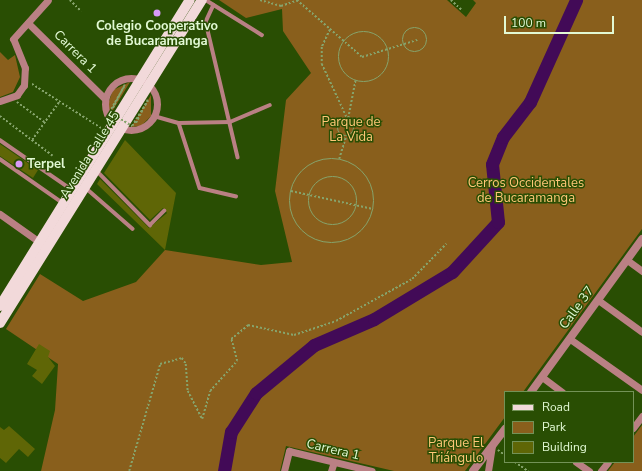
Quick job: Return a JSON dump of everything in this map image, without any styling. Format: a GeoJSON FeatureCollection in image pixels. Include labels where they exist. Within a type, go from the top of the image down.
{"type":"FeatureCollection","features":[{"type":"Feature","properties":{"kind":"main road","name":"Avenida Calle 45"},"geometry":{"type":"LineString","coordinates":[[145,82],[190,0]]}},
{"type":"Feature","properties":{"kind":"main road","name":"Avenida Calle 45"},"geometry":{"type":"LineString","coordinates":[[0,306],[85,187],[96,170],[117,126],[145,82],[202,0]]}},
{"type":"Feature","properties":{"kind":"main road","name":"Avenida Calle 45"},"geometry":{"type":"LineString","coordinates":[[0,322],[43,245],[64,203],[108,132],[117,126]]}},
{"type":"Feature","properties":{"kind":"street"},"geometry":{"type":"LineString","coordinates":[[0,101],[11,98],[22,89],[25,80],[13,39],[48,0]]}},
{"type":"Feature","properties":{"kind":"street","name":"Carrera 1"},"geometry":{"type":"LineString","coordinates":[[28,22],[105,99]]}},
{"type":"Feature","properties":{"kind":"street"},"geometry":{"type":"LineString","coordinates":[[129,78],[145,82],[157,102],[154,116],[140,129],[117,126],[106,113],[105,99],[116,83],[129,78]]}},
{"type":"Feature","properties":{"kind":"street"},"geometry":{"type":"LineString","coordinates":[[0,214],[43,245]]}},
{"type":"Feature","properties":{"kind":"street","name":"Calle 37"},"geometry":{"type":"LineString","coordinates":[[533,391],[642,239]]}},
{"type":"Feature","properties":{"kind":"street"},"geometry":{"type":"LineString","coordinates":[[627,260],[642,271]]}},
{"type":"Feature","properties":{"kind":"street"},"geometry":{"type":"LineString","coordinates":[[598,300],[642,332]]}},
{"type":"Feature","properties":{"kind":"street"},"geometry":{"type":"LineString","coordinates":[[570,339],[642,390]]}},
{"type":"Feature","properties":{"kind":"street"},"geometry":{"type":"LineString","coordinates":[[542,377],[561,391]]}},
{"type":"Feature","properties":{"kind":"street"},"geometry":{"type":"LineString","coordinates":[[634,427],[642,416]]}},
{"type":"Feature","properties":{"kind":"street"},"geometry":{"type":"LineString","coordinates":[[473,471],[504,430]]}},
{"type":"Feature","properties":{"kind":"street"},"geometry":{"type":"LineString","coordinates":[[488,471],[492,446]]}},
{"type":"Feature","properties":{"kind":"street","name":"Carrera 1"},"geometry":{"type":"LineString","coordinates":[[284,471],[289,451],[372,471]]}},
{"type":"Feature","properties":{"kind":"street"},"geometry":{"type":"LineString","coordinates":[[332,471],[334,462]]}},
{"type":"Feature","properties":{"kind":"street"},"geometry":{"type":"LineString","coordinates":[[577,463],[589,471]]}},
{"type":"Feature","properties":{"kind":"street"},"geometry":{"type":"LineString","coordinates":[[601,471],[607,463]]}},
{"type":"Feature","properties":{"kind":"lane"},"geometry":{"type":"LineString","coordinates":[[206,0],[262,35]]}},
{"type":"Feature","properties":{"kind":"lane"},"geometry":{"type":"LineString","coordinates":[[214,5],[206,22],[238,157]]}},
{"type":"Feature","properties":{"kind":"lane"},"geometry":{"type":"LineString","coordinates":[[154,116],[179,123],[230,122],[270,105]]}},
{"type":"Feature","properties":{"kind":"lane"},"geometry":{"type":"LineString","coordinates":[[179,123],[200,188],[236,196]]}},
{"type":"Feature","properties":{"kind":"lane"},"geometry":{"type":"LineString","coordinates":[[0,140],[72,190]]}},
{"type":"Feature","properties":{"kind":"lane"},"geometry":{"type":"LineString","coordinates":[[0,159],[64,203]]}},
{"type":"Feature","properties":{"kind":"lane"},"geometry":{"type":"LineString","coordinates":[[96,170],[150,225],[164,211]]}},
{"type":"Feature","properties":{"kind":"lane"},"geometry":{"type":"LineString","coordinates":[[85,187],[133,229]]}},
{"type":"Feature","properties":{"kind":"path"},"geometry":{"type":"LineString","coordinates":[[70,0],[81,11]]}},
{"type":"Feature","properties":{"kind":"path"},"geometry":{"type":"LineString","coordinates":[[260,0],[281,6],[297,0],[362,57],[418,40]]}},
{"type":"Feature","properties":{"kind":"path"},"geometry":{"type":"LineString","coordinates":[[451,0],[463,11]]}},
{"type":"Feature","properties":{"kind":"path"},"geometry":{"type":"LineString","coordinates":[[410,29],[419,29],[427,37],[427,44],[418,52],[410,52],[404,44],[404,34],[410,29]]}},
{"type":"Feature","properties":{"kind":"path"},"geometry":{"type":"LineString","coordinates":[[331,30],[322,47],[322,64],[354,130],[346,136],[339,159]]}},
{"type":"Feature","properties":{"kind":"path"},"geometry":{"type":"LineString","coordinates":[[368,32],[382,39],[388,49],[389,63],[379,77],[372,81],[355,80],[340,63],[345,42],[352,35],[368,32]]}},
{"type":"Feature","properties":{"kind":"path"},"geometry":{"type":"LineString","coordinates":[[25,80],[108,132]]}},
{"type":"Feature","properties":{"kind":"path"},"geometry":{"type":"LineString","coordinates":[[346,136],[338,127],[348,120],[355,80]]}},
{"type":"Feature","properties":{"kind":"path"},"geometry":{"type":"LineString","coordinates":[[111,109],[125,85],[111,113],[132,126],[148,100],[136,124]]}},
{"type":"Feature","properties":{"kind":"path"},"geometry":{"type":"LineString","coordinates":[[11,98],[45,122]]}},
{"type":"Feature","properties":{"kind":"path"},"geometry":{"type":"LineString","coordinates":[[32,140],[59,102]]}},
{"type":"Feature","properties":{"kind":"path"},"geometry":{"type":"LineString","coordinates":[[0,116],[53,156]]}},
{"type":"Feature","properties":{"kind":"path"},"geometry":{"type":"LineString","coordinates":[[339,159],[364,173],[371,185],[373,209],[366,226],[355,236],[328,243],[314,240],[294,222],[290,209],[291,191],[301,171],[312,163],[339,159]]}},
{"type":"Feature","properties":{"kind":"path"},"geometry":{"type":"LineString","coordinates":[[340,177],[353,186],[357,206],[346,222],[331,225],[312,212],[310,195],[324,178],[340,177]]}},
{"type":"Feature","properties":{"kind":"path"},"geometry":{"type":"LineString","coordinates":[[291,191],[373,209]]}},
{"type":"Feature","properties":{"kind":"path"},"geometry":{"type":"LineString","coordinates":[[129,471],[160,364],[182,358],[186,364],[188,391],[202,419],[210,392],[237,360],[231,339],[248,325],[294,335],[336,321],[412,279],[446,244]]}},
{"type":"Feature","properties":{"kind":"path"},"geometry":{"type":"LineString","coordinates":[[516,463],[528,471]]}},
{"type":"Feature","properties":{"kind":"green space","name":"Cerros Occidentales de Bucaramanga"},"geometry":{"type":"Polygon","coordinates":[[[219,0],[447,0],[466,17],[476,3],[473,0],[642,0],[642,229],[524,391],[504,391],[504,418],[465,471],[394,471],[286,446],[280,471],[41,471],[55,410],[58,364],[6,329],[40,274],[83,301],[136,282],[165,250],[261,265],[292,262],[275,191],[286,100],[311,73],[283,31],[282,9],[246,18],[219,0]]]}},
{"type":"Feature","properties":{"kind":"green space"},"geometry":{"type":"Polygon","coordinates":[[[0,52],[8,60],[15,55],[20,77],[13,92],[0,97],[0,52]]]}},
{"type":"Feature","properties":{"kind":"green space"},"geometry":{"type":"Polygon","coordinates":[[[130,82],[110,115],[108,104],[113,90],[130,82]]]}},
{"type":"Feature","properties":{"kind":"green space"},"geometry":{"type":"Polygon","coordinates":[[[151,95],[151,116],[141,126],[131,127],[151,95]]]}},
{"type":"Feature","properties":{"kind":"green space"},"geometry":{"type":"Polygon","coordinates":[[[642,425],[642,471],[608,471],[614,463],[634,463],[634,436],[642,425]]]}},
{"type":"Feature","properties":{"kind":"building"},"geometry":{"type":"Polygon","coordinates":[[[125,140],[176,193],[165,250],[97,184],[100,179],[149,228],[167,213],[163,208],[150,220],[104,173],[125,140]]]}},
{"type":"Feature","properties":{"kind":"building","name":"Terpel"},"geometry":{"type":"Polygon","coordinates":[[[0,144],[38,170],[33,178],[0,156],[0,144]]]}},
{"type":"Feature","properties":{"kind":"building"},"geometry":{"type":"Polygon","coordinates":[[[39,344],[50,351],[48,357],[55,366],[42,384],[32,376],[37,370],[27,364],[39,344]]]}},
{"type":"Feature","properties":{"kind":"building"},"geometry":{"type":"Polygon","coordinates":[[[9,426],[35,449],[28,457],[19,449],[6,463],[0,458],[0,427],[4,430],[9,426]]]}},
{"type":"Feature","properties":{"kind":"waterway"},"geometry":{"type":"LineString","coordinates":[[224,471],[231,432],[256,393],[314,345],[374,319],[452,272],[498,222],[492,164],[503,137],[530,102],[576,0]]}},
{"type":"Feature","properties":{"kind":"place","name":"Colegio Cooperativo de Bucaramanga"},"geometry":{"type":"Point","coordinates":[157,13]}},
{"type":"Feature","properties":{"kind":"place","name":"Terpel"},"geometry":{"type":"Point","coordinates":[19,164]}},
{"type":"Feature","properties":{"kind":"park label","name":"Parque de La Vida"},"geometry":{"type":"Point","coordinates":[351,130]}},
{"type":"Feature","properties":{"kind":"park label","name":"Parque El Triángulo"},"geometry":{"type":"Point","coordinates":[456,452]}}]}
